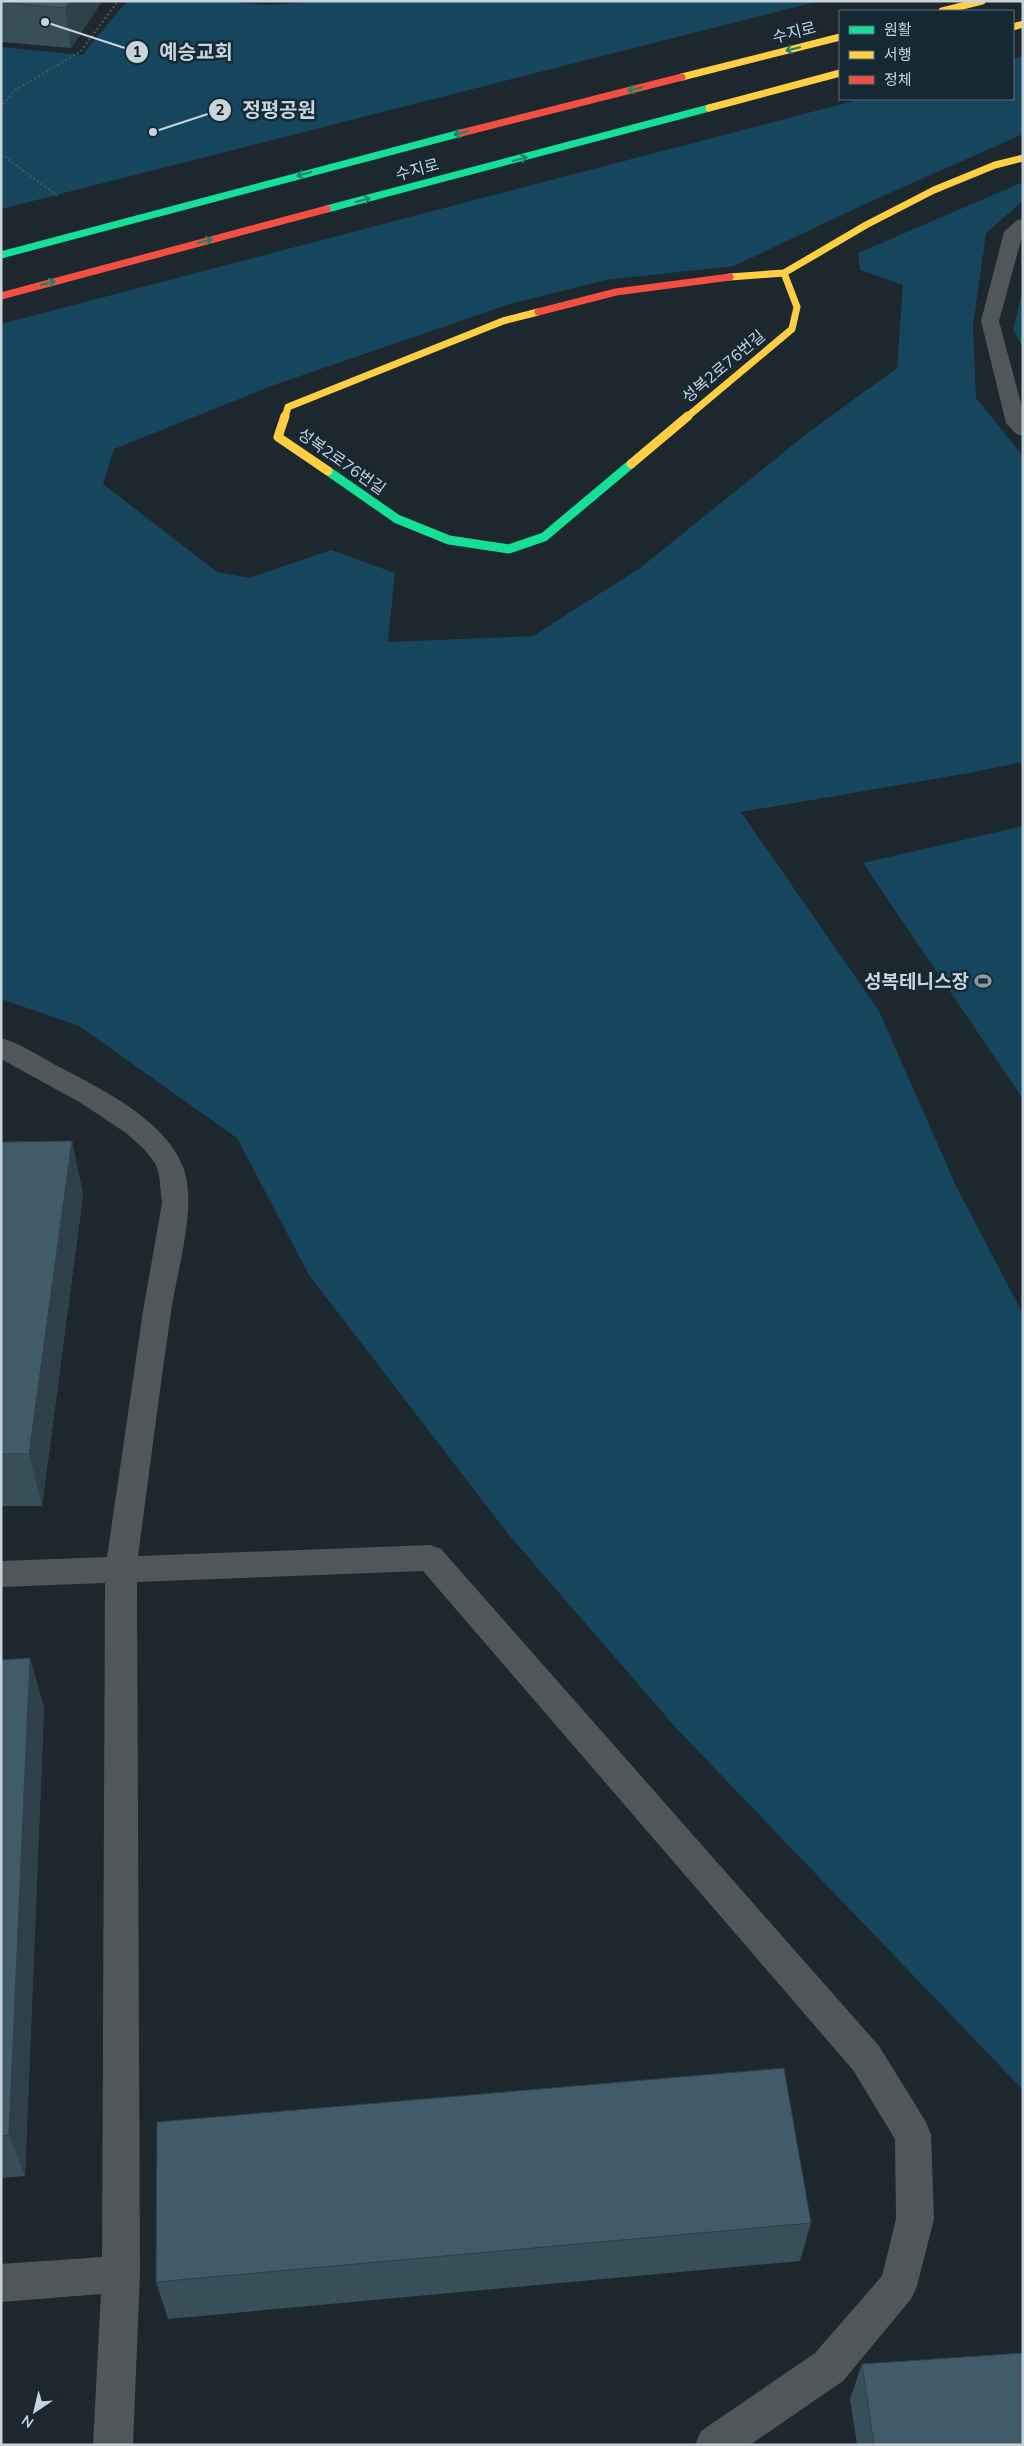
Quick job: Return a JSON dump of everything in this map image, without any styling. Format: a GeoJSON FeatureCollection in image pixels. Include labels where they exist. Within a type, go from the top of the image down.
{"type":"FeatureCollection","features":[{"type":"Feature","properties":{"kind":"main road"},"geometry":{"type":"LineString","coordinates":[[946,10],[982,1]]}},
{"type":"Feature","properties":{"kind":"main road","name":"수지로"},"geometry":{"type":"LineString","coordinates":[[1,255],[374,155],[839,37]]}},
{"type":"Feature","properties":{"kind":"main road","name":"수지로"},"geometry":{"type":"LineString","coordinates":[[1,296],[839,73]]}},
{"type":"Feature","properties":{"kind":"main road","name":"성복2로76번길"},"geometry":{"type":"LineString","coordinates":[[784,273],[797,307],[792,329],[544,537],[508,549],[449,540],[397,519],[278,436],[288,407],[503,321],[616,292],[724,277],[784,273],[866,225],[934,190],[995,165],[1023,158]]}},
{"type":"Feature","properties":{"kind":"lane"},"geometry":{"type":"LineString","coordinates":[[1023,224],[1013,232],[990,322],[1016,423],[1023,430]]}},
{"type":"Feature","properties":{"kind":"lane"},"geometry":{"type":"LineString","coordinates":[[1,1047],[131,1122],[156,1144],[172,1171],[176,1203],[156,1311],[121,1568],[121,2274],[113,2445]]}},
{"type":"Feature","properties":{"kind":"lane"},"geometry":{"type":"LineString","coordinates":[[1,1574],[121,1568],[430,1558],[866,2058],[913,2135],[915,2218],[898,2286],[829,2367],[715,2445]]}},
{"type":"Feature","properties":{"kind":"lane"},"geometry":{"type":"LineString","coordinates":[[1,2283],[121,2274]]}},
{"type":"Feature","properties":{"kind":"path"},"geometry":{"type":"LineString","coordinates":[[1,108],[14,90],[81,51],[118,1]]}},
{"type":"Feature","properties":{"kind":"path"},"geometry":{"type":"LineString","coordinates":[[1,154],[50,188],[95,231]]}},
{"type":"Feature","properties":{"kind":"shaded area"},"geometry":{"type":"Polygon","coordinates":[[[127,1],[220,1],[269,5],[323,1],[819,1],[1,209],[1,47],[82,55],[127,1]]]}},
{"type":"Feature","properties":{"kind":"shaded area"},"geometry":{"type":"Polygon","coordinates":[[[1023,56],[1023,134],[865,204],[734,266],[606,280],[510,304],[274,385],[114,449],[103,484],[217,572],[249,578],[331,550],[395,573],[388,642],[533,636],[640,568],[809,432],[897,368],[903,285],[860,270],[858,253],[1023,182],[1023,201],[986,233],[973,325],[976,398],[1023,456],[1023,762],[741,812],[879,1011],[956,1186],[1023,1314],[1023,2090],[677,1729],[509,1535],[309,1275],[237,1138],[79,1026],[1,999],[1,324],[857,100],[1014,100],[1014,59],[1023,56]]]}},
{"type":"Feature","properties":{"kind":"shaded area"},"geometry":{"type":"Polygon","coordinates":[[[1023,290],[1023,347],[1013,330],[1023,290]]]}},
{"type":"Feature","properties":{"kind":"shaded area","name":"성복테니스장"},"geometry":{"type":"Polygon","coordinates":[[[1023,826],[1023,1099],[863,863],[1023,826]]]}},
{"type":"Feature","properties":{"kind":"building"},"geometry":{"type":"Polygon","coordinates":[[[1,1],[70,1],[65,8],[1,1]]]}},
{"type":"Feature","properties":{"kind":"building"},"geometry":{"type":"Polygon","coordinates":[[[72,1141],[29,1454],[1,1454],[1,1142],[72,1141]]]}},
{"type":"Feature","properties":{"kind":"building"},"geometry":{"type":"Polygon","coordinates":[[[30,1658],[9,2135],[1,2136],[1,1660],[30,1658]]]}},
{"type":"Feature","properties":{"kind":"building"},"geometry":{"type":"Polygon","coordinates":[[[784,2068],[811,2223],[156,2282],[157,2122],[784,2068]]]}},
{"type":"Feature","properties":{"kind":"building"},"geometry":{"type":"Polygon","coordinates":[[[1023,2353],[1023,2445],[874,2445],[862,2364],[1023,2353]]]}},
{"type":"Feature","properties":{"kind":"traffic: fast"},"geometry":{"type":"LineString","coordinates":[[327,209],[709,108]]}},
{"type":"Feature","properties":{"kind":"traffic: fast"},"geometry":{"type":"LineString","coordinates":[[1,255],[461,133]]}},
{"type":"Feature","properties":{"kind":"traffic: fast"},"geometry":{"type":"LineString","coordinates":[[328,471],[397,519],[449,540],[509,549],[544,537],[631,464]]}},
{"type":"Feature","properties":{"kind":"traffic: slow"},"geometry":{"type":"LineString","coordinates":[[946,10],[982,1]]}},
{"type":"Feature","properties":{"kind":"traffic: slow"},"geometry":{"type":"LineString","coordinates":[[1014,27],[1023,24]]}},
{"type":"Feature","properties":{"kind":"traffic: slow"},"geometry":{"type":"LineString","coordinates":[[682,77],[839,37]]}},
{"type":"Feature","properties":{"kind":"traffic: slow"},"geometry":{"type":"LineString","coordinates":[[709,108],[839,73]]}},
{"type":"Feature","properties":{"kind":"traffic: slow"},"geometry":{"type":"LineString","coordinates":[[730,277],[784,273],[866,225],[934,190],[995,165],[1023,158]]}},
{"type":"Feature","properties":{"kind":"traffic: slow"},"geometry":{"type":"LineString","coordinates":[[631,464],[792,329],[797,307],[784,273]]}},
{"type":"Feature","properties":{"kind":"traffic: slow"},"geometry":{"type":"LineString","coordinates":[[328,471],[278,437],[288,407],[503,321],[538,312]]}},
{"type":"Feature","properties":{"kind":"traffic: jam"},"geometry":{"type":"LineString","coordinates":[[461,133],[682,77]]}},
{"type":"Feature","properties":{"kind":"traffic: jam"},"geometry":{"type":"LineString","coordinates":[[1,296],[327,209]]}},
{"type":"Feature","properties":{"kind":"traffic: jam"},"geometry":{"type":"LineString","coordinates":[[538,312],[616,292],[730,277]]}},
{"type":"Feature","properties":{"kind":"place","name":"예승교회"},"geometry":{"type":"Point","coordinates":[45,22]}},
{"type":"Feature","properties":{"kind":"place","name":"정평공원"},"geometry":{"type":"Point","coordinates":[153,132]}},
{"type":"Feature","properties":{"kind":"place","name":"성복테니스장"},"geometry":{"type":"Point","coordinates":[983,981]}}]}
